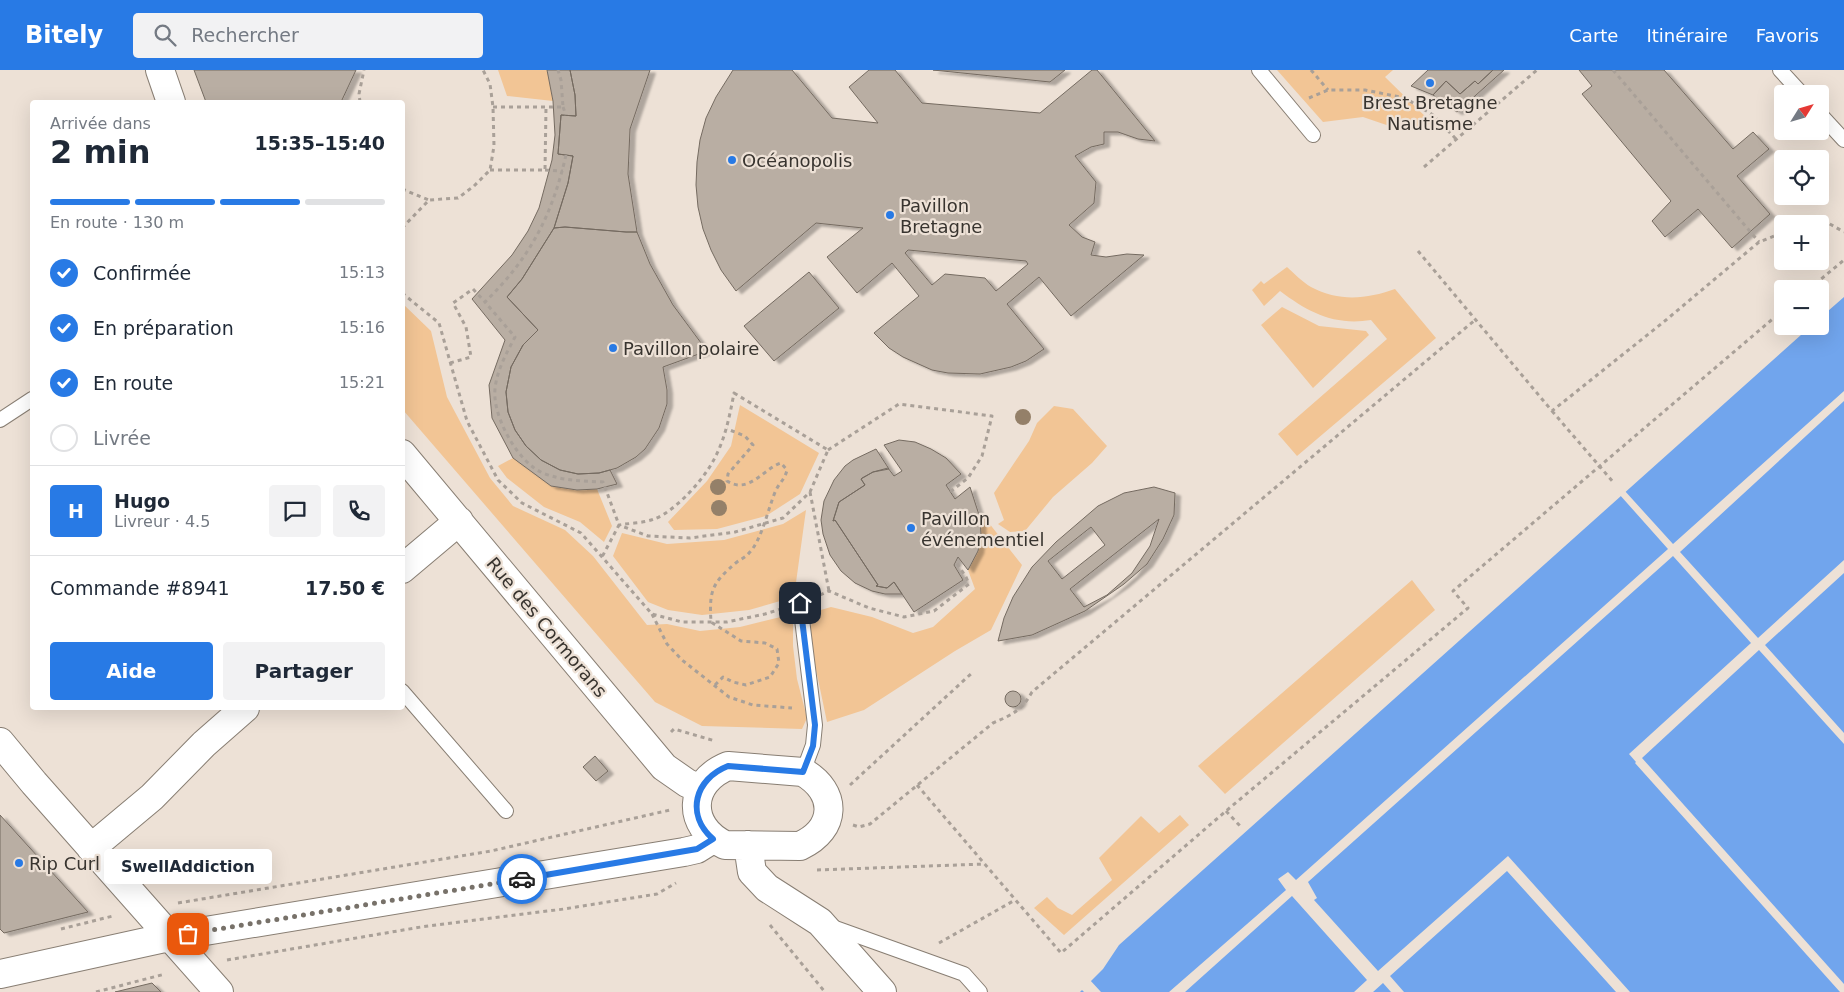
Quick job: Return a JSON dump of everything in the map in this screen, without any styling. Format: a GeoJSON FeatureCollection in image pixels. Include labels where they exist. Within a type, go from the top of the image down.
{"type":"FeatureCollection","features":[{"type":"Feature","properties":{"kind":"street"},"geometry":{"type":"LineString","coordinates":[[160,70],[170,100]]}},
{"type":"Feature","properties":{"kind":"street","name":"Rue des Cormorans"},"geometry":{"type":"LineString","coordinates":[[405,458],[664,767],[687,783],[700,789]]}},
{"type":"Feature","properties":{"kind":"street"},"geometry":{"type":"LineString","coordinates":[[405,566],[459,521]]}},
{"type":"Feature","properties":{"kind":"street"},"geometry":{"type":"LineString","coordinates":[[91,848],[152,796],[204,744],[243,710]]}},
{"type":"Feature","properties":{"kind":"street"},"geometry":{"type":"LineString","coordinates":[[0,742],[219,992]]}},
{"type":"Feature","properties":{"kind":"street"},"geometry":{"type":"LineString","coordinates":[[728,766],[803,772],[814,778],[822,787],[827,798],[828,810],[827,819],[818,834],[800,846],[725,845],[713,839],[700,823],[697,812],[697,800],[700,789],[707,779],[717,771],[728,766]]}},
{"type":"Feature","properties":{"kind":"street"},"geometry":{"type":"LineString","coordinates":[[3,969],[170,937],[684,852],[697,849],[713,839]]}},
{"type":"Feature","properties":{"kind":"street"},"geometry":{"type":"LineString","coordinates":[[748,845],[752,872],[767,888],[820,922],[882,992]]}},
{"type":"Feature","properties":{"kind":"lane"},"geometry":{"type":"LineString","coordinates":[[1259,70],[1313,135]]}},
{"type":"Feature","properties":{"kind":"lane"},"geometry":{"type":"LineString","coordinates":[[1780,70],[1794,85]]}},
{"type":"Feature","properties":{"kind":"lane"},"geometry":{"type":"LineString","coordinates":[[1829,124],[1844,140]]}},
{"type":"Feature","properties":{"kind":"lane"},"geometry":{"type":"LineString","coordinates":[[0,420],[30,400]]}},
{"type":"Feature","properties":{"kind":"lane"},"geometry":{"type":"LineString","coordinates":[[800,603],[815,725],[813,746],[803,772]]}},
{"type":"Feature","properties":{"kind":"lane"},"geometry":{"type":"LineString","coordinates":[[405,694],[506,811]]}},
{"type":"Feature","properties":{"kind":"lane"},"geometry":{"type":"LineString","coordinates":[[820,922],[964,974],[980,992]]}},
{"type":"Feature","properties":{"kind":"path"},"geometry":{"type":"LineString","coordinates":[[360,100],[359,94],[364,70]]}},
{"type":"Feature","properties":{"kind":"path"},"geometry":{"type":"LineString","coordinates":[[405,190],[429,200],[458,198],[474,186],[490,170],[494,146],[493,107],[490,84],[483,70]]}},
{"type":"Feature","properties":{"kind":"path"},"geometry":{"type":"LineString","coordinates":[[558,70],[561,80],[563,107],[566,115]]}},
{"type":"Feature","properties":{"kind":"path"},"geometry":{"type":"LineString","coordinates":[[1311,70],[1328,90]]}},
{"type":"Feature","properties":{"kind":"path"},"geometry":{"type":"LineString","coordinates":[[1424,168],[1537,70]]}},
{"type":"Feature","properties":{"kind":"path"},"geometry":{"type":"LineString","coordinates":[[1613,70],[1759,242]]}},
{"type":"Feature","properties":{"kind":"path"},"geometry":{"type":"LineString","coordinates":[[1291,109],[1311,97],[1328,90],[1366,90],[1405,98],[1433,115],[1456,139]]}},
{"type":"Feature","properties":{"kind":"path"},"geometry":{"type":"LineString","coordinates":[[493,107],[563,107]]}},
{"type":"Feature","properties":{"kind":"path"},"geometry":{"type":"LineString","coordinates":[[545,170],[546,107]]}},
{"type":"Feature","properties":{"kind":"path"},"geometry":{"type":"LineString","coordinates":[[485,302],[517,268],[535,240],[549,213],[561,181],[566,155]]}},
{"type":"Feature","properties":{"kind":"path"},"geometry":{"type":"LineString","coordinates":[[490,170],[563,171]]}},
{"type":"Feature","properties":{"kind":"path"},"geometry":{"type":"LineString","coordinates":[[405,225],[429,200]]}},
{"type":"Feature","properties":{"kind":"path"},"geometry":{"type":"LineString","coordinates":[[1829,224],[1844,232]]}},
{"type":"Feature","properties":{"kind":"path"},"geometry":{"type":"LineString","coordinates":[[1552,411],[1666,320],[1759,242],[1774,236]]}},
{"type":"Feature","properties":{"kind":"path"},"geometry":{"type":"LineString","coordinates":[[1418,251],[1614,483]]}},
{"type":"Feature","properties":{"kind":"path"},"geometry":{"type":"LineString","coordinates":[[1821,280],[1844,260]]}},
{"type":"Feature","properties":{"kind":"path"},"geometry":{"type":"LineString","coordinates":[[450,363],[470,357],[466,327],[453,303],[473,289],[515,337],[500,365],[495,398],[503,426],[519,454],[540,472],[568,481],[603,482],[619,525],[602,557]]}},
{"type":"Feature","properties":{"kind":"path"},"geometry":{"type":"LineString","coordinates":[[405,296],[438,323],[467,421],[498,480],[522,503],[581,532],[652,614],[667,644],[703,678],[716,685],[729,697],[753,705],[813,709]]}},
{"type":"Feature","properties":{"kind":"path"},"geometry":{"type":"LineString","coordinates":[[917,785],[1061,953],[1226,811],[1468,608],[1453,591],[1774,318]]}},
{"type":"Feature","properties":{"kind":"path"},"geometry":{"type":"LineString","coordinates":[[859,827],[870,824],[993,723],[1016,712],[1026,704],[1032,692],[1475,320]]}},
{"type":"Feature","properties":{"kind":"path"},"geometry":{"type":"LineString","coordinates":[[619,525],[654,519],[679,504],[702,480],[718,455],[727,429],[734,393],[828,450]]}},
{"type":"Feature","properties":{"kind":"path"},"geometry":{"type":"LineString","coordinates":[[619,525],[648,536],[690,538],[735,532],[784,518],[810,492],[828,450],[899,404],[992,416],[982,456],[968,478],[950,492]]}},
{"type":"Feature","properties":{"kind":"path"},"geometry":{"type":"LineString","coordinates":[[711,622],[709,600],[714,586],[730,568],[749,554],[757,543],[777,488],[785,480],[787,470],[782,463],[774,465],[761,478],[746,484],[732,484],[728,481],[728,474],[753,445],[745,436],[727,429]]}},
{"type":"Feature","properties":{"kind":"path"},"geometry":{"type":"LineString","coordinates":[[810,492],[829,591]]}},
{"type":"Feature","properties":{"kind":"path"},"geometry":{"type":"LineString","coordinates":[[652,614],[682,622],[727,622],[765,614],[829,591],[868,608],[904,616],[934,611],[969,584],[956,562]]}},
{"type":"Feature","properties":{"kind":"path"},"geometry":{"type":"LineString","coordinates":[[711,622],[741,641],[765,643],[777,649],[779,663],[770,676],[746,685],[723,677],[716,685]]}},
{"type":"Feature","properties":{"kind":"path"},"geometry":{"type":"LineString","coordinates":[[848,786],[973,672]]}},
{"type":"Feature","properties":{"kind":"path"},"geometry":{"type":"LineString","coordinates":[[96,992],[196,966],[421,927],[564,909],[657,894],[692,874],[670,810],[664,802]]}},
{"type":"Feature","properties":{"kind":"path"},"geometry":{"type":"LineString","coordinates":[[58,930],[144,908],[491,850],[670,810]]}},
{"type":"Feature","properties":{"kind":"path"},"geometry":{"type":"LineString","coordinates":[[1226,811],[1241,827]]}},
{"type":"Feature","properties":{"kind":"path"},"geometry":{"type":"LineString","coordinates":[[810,870],[985,864]]}},
{"type":"Feature","properties":{"kind":"path"},"geometry":{"type":"LineString","coordinates":[[764,918],[825,992]]}},
{"type":"Feature","properties":{"kind":"shaded area"},"geometry":{"type":"Polygon","coordinates":[[[498,70],[547,70],[553,101],[507,96],[498,70]]]}},
{"type":"Feature","properties":{"kind":"shaded area"},"geometry":{"type":"Polygon","coordinates":[[[1277,70],[1393,70],[1385,77],[1432,123],[1407,132],[1363,117],[1323,122],[1277,70]]]}},
{"type":"Feature","properties":{"kind":"shaded area"},"geometry":{"type":"Polygon","coordinates":[[[1287,267],[1308,285],[1332,295],[1364,297],[1395,289],[1436,338],[1297,456],[1278,434],[1387,339],[1371,320],[1345,321],[1322,316],[1280,291],[1264,306],[1252,290],[1261,281],[1264,284],[1287,267]]]}},
{"type":"Feature","properties":{"kind":"shaded area"},"geometry":{"type":"Polygon","coordinates":[[[405,306],[431,331],[447,397],[490,478],[513,506],[565,530],[593,556],[647,625],[667,624],[700,631],[740,627],[793,614],[793,646],[797,679],[807,718],[802,729],[702,726],[655,702],[405,412],[405,306]]]}},
{"type":"Feature","properties":{"kind":"shaded area"},"geometry":{"type":"Polygon","coordinates":[[[1282,307],[1319,326],[1366,331],[1369,335],[1313,388],[1261,325],[1282,307]]]}},
{"type":"Feature","properties":{"kind":"shaded area"},"geometry":{"type":"Polygon","coordinates":[[[740,405],[819,453],[800,494],[766,516],[717,529],[674,530],[668,522],[707,481],[731,446],[740,405]]]}},
{"type":"Feature","properties":{"kind":"shaded area"},"geometry":{"type":"Polygon","coordinates":[[[1054,406],[1073,409],[1107,446],[1092,463],[1053,497],[1025,531],[1010,532],[998,524],[1004,520],[994,493],[1029,441],[1037,423],[1054,406]]]}},
{"type":"Feature","properties":{"kind":"shaded area"},"geometry":{"type":"Polygon","coordinates":[[[513,458],[551,486],[577,490],[597,489],[612,526],[604,542],[580,522],[544,507],[507,478],[498,466],[513,458]]]}},
{"type":"Feature","properties":{"kind":"shaded area"},"geometry":{"type":"Polygon","coordinates":[[[806,510],[794,597],[749,610],[702,615],[668,610],[648,602],[613,556],[622,533],[667,544],[724,540],[783,524],[806,510]]]}},
{"type":"Feature","properties":{"kind":"shaded area"},"geometry":{"type":"Polygon","coordinates":[[[980,518],[985,518],[1022,565],[991,630],[864,710],[827,722],[809,636],[814,612],[831,607],[872,617],[913,633],[933,627],[975,589],[968,570],[980,546],[980,518]]]}},
{"type":"Feature","properties":{"kind":"shaded area"},"geometry":{"type":"Polygon","coordinates":[[[1412,580],[1435,610],[1225,794],[1198,766],[1412,580]]]}},
{"type":"Feature","properties":{"kind":"shaded area"},"geometry":{"type":"Polygon","coordinates":[[[1180,815],[1189,825],[1064,935],[1034,908],[1047,897],[1058,908],[1072,915],[1112,880],[1099,858],[1141,816],[1159,833],[1180,815]]]}},
{"type":"Feature","properties":{"kind":"water"},"geometry":{"type":"Polygon","coordinates":[[[1844,297],[1844,992],[1080,992],[1103,969],[1119,945],[1801,335],[1829,335],[1829,310],[1844,297]]]}},
{"type":"Feature","properties":{"kind":"pier"},"geometry":{"type":"Polygon","coordinates":[[[1844,391],[1844,401],[1680,552],[1758,638],[1844,560],[1844,573],[1765,645],[1844,733],[1844,744],[1759,650],[1642,758],[1844,984],[1844,992],[1840,992],[1629,754],[1751,643],[1673,556],[1308,882],[1317,898],[1314,900],[1378,971],[1508,856],[1630,992],[1616,992],[1507,871],[1390,976],[1404,992],[1391,992],[1383,983],[1373,992],[1354,992],[1367,980],[1292,896],[1185,992],[1169,992],[1286,890],[1278,879],[1288,872],[1296,880],[1668,549],[1619,494],[1624,490],[1673,544],[1844,391]]]}},
{"type":"Feature","properties":{"kind":"pier"},"geometry":{"type":"Polygon","coordinates":[[[1089,979],[1101,992],[1084,992],[1080,988],[1089,979]]]}},
{"type":"Feature","properties":{"kind":"building"},"geometry":{"type":"Polygon","coordinates":[[[194,70],[356,70],[342,100],[205,100],[194,70]]]}},
{"type":"Feature","properties":{"kind":"building"},"geometry":{"type":"Polygon","coordinates":[[[547,70],[570,70],[575,95],[576,116],[561,115],[558,154],[573,156],[568,183],[554,228],[522,279],[507,297],[538,330],[523,345],[511,367],[506,392],[508,412],[515,430],[526,446],[541,460],[560,470],[578,474],[599,473],[610,470],[617,484],[597,489],[577,490],[551,486],[513,458],[492,418],[489,385],[505,340],[472,299],[512,255],[528,231],[539,208],[552,160],[555,135],[553,101],[547,70]]]}},
{"type":"Feature","properties":{"kind":"building"},"geometry":{"type":"Polygon","coordinates":[[[570,70],[650,70],[630,129],[628,174],[637,232],[565,227],[554,228],[568,183],[573,156],[558,154],[561,115],[576,116],[575,95],[570,70]]]}},
{"type":"Feature","properties":{"kind":"building","name":"Pavillon Bretagne"},"geometry":{"type":"Polygon","coordinates":[[[733,70],[792,70],[832,118],[878,123],[849,87],[869,70],[895,70],[922,103],[1040,113],[1092,70],[1097,70],[1155,141],[1138,139],[1118,132],[1104,132],[1104,144],[1091,147],[1075,156],[1096,182],[1094,203],[1069,225],[1082,237],[1095,242],[1091,255],[1106,257],[1127,254],[1144,255],[1071,316],[1039,277],[1007,304],[1044,349],[1026,361],[1011,367],[980,374],[948,373],[932,370],[903,357],[889,348],[874,333],[919,296],[892,263],[857,293],[827,257],[863,228],[816,223],[736,291],[721,270],[711,250],[703,229],[698,207],[696,185],[700,140],[706,118],[716,97],[733,70]],[[908,250],[905,253],[932,285],[945,274],[985,278],[996,291],[1028,264],[1026,261],[908,250]]]}},
{"type":"Feature","properties":{"kind":"building"},"geometry":{"type":"Polygon","coordinates":[[[933,70],[1065,70],[1050,82],[933,70]]]}},
{"type":"Feature","properties":{"kind":"building","name":"Brest Bretagne Nautisme"},"geometry":{"type":"Polygon","coordinates":[[[1428,70],[1493,70],[1478,84],[1475,81],[1460,94],[1446,81],[1433,95],[1411,86],[1428,70]]]}},
{"type":"Feature","properties":{"kind":"building"},"geometry":{"type":"Polygon","coordinates":[[[1493,70],[1504,70],[1457,112],[1433,95],[1446,81],[1460,94],[1475,81],[1478,84],[1493,70]]]}},
{"type":"Feature","properties":{"kind":"building"},"geometry":{"type":"Polygon","coordinates":[[[1579,70],[1664,70],[1733,149],[1753,132],[1769,149],[1737,176],[1770,214],[1732,248],[1698,209],[1665,237],[1652,221],[1671,201],[1582,94],[1592,86],[1579,70]]]}},
{"type":"Feature","properties":{"kind":"building","name":"Pavillon polaire"},"geometry":{"type":"Polygon","coordinates":[[[565,227],[637,232],[650,264],[673,305],[707,351],[663,367],[667,390],[667,404],[659,428],[645,449],[636,457],[617,468],[599,473],[578,474],[560,470],[541,460],[526,446],[515,430],[508,412],[506,392],[511,367],[523,345],[538,330],[507,297],[522,279],[554,228],[565,227]]]}},
{"type":"Feature","properties":{"kind":"building"},"geometry":{"type":"Polygon","coordinates":[[[809,272],[839,308],[774,361],[744,326],[809,272]]]}},
{"type":"Feature","properties":{"kind":"building","name":"Pavillon événementiel"},"geometry":{"type":"Polygon","coordinates":[[[899,440],[915,442],[946,458],[961,474],[946,485],[955,499],[970,487],[980,518],[981,534],[978,551],[968,570],[958,557],[954,565],[963,580],[914,612],[894,582],[887,588],[876,586],[878,585],[835,520],[833,521],[839,502],[865,485],[862,478],[873,472],[888,468],[894,476],[902,471],[884,445],[899,440]]]}},
{"type":"Feature","properties":{"kind":"building"},"geometry":{"type":"Polygon","coordinates":[[[876,449],[889,469],[873,472],[861,479],[865,485],[839,502],[833,521],[835,520],[878,585],[876,586],[887,588],[894,582],[902,594],[885,594],[872,591],[855,583],[841,571],[830,555],[823,534],[821,520],[824,501],[834,480],[845,466],[853,460],[876,449]]]}},
{"type":"Feature","properties":{"kind":"building"},"geometry":{"type":"Polygon","coordinates":[[[1154,487],[1175,493],[1174,515],[1163,539],[1147,564],[1124,584],[1085,611],[1032,635],[998,641],[1004,618],[1013,597],[1032,567],[1056,542],[1098,506],[1124,493],[1154,487]]]}},
{"type":"Feature","properties":{"kind":"building"},"geometry":{"type":"Polygon","coordinates":[[[1159,519],[1150,546],[1132,573],[1107,595],[1084,607],[1070,589],[1159,519]]]}},
{"type":"Feature","properties":{"kind":"building"},"geometry":{"type":"Polygon","coordinates":[[[1091,527],[1105,545],[1062,579],[1048,561],[1091,527]]]}},
{"type":"Feature","properties":{"kind":"building"},"geometry":{"type":"Polygon","coordinates":[[[1013,691],[1021,699],[1013,707],[1005,699],[1013,691]]]}},
{"type":"Feature","properties":{"kind":"building"},"geometry":{"type":"Polygon","coordinates":[[[595,756],[608,771],[596,781],[583,767],[595,756]]]}},
{"type":"Feature","properties":{"kind":"building"},"geometry":{"type":"Polygon","coordinates":[[[0,815],[88,912],[4,933],[0,929],[0,815]]]}},
{"type":"Feature","properties":{"kind":"building"},"geometry":{"type":"Polygon","coordinates":[[[152,983],[161,992],[115,992],[152,983]]]}},
{"type":"Feature","properties":{"kind":"way so far"},"geometry":{"type":"LineString","coordinates":[[188,934],[522,879]]}},
{"type":"Feature","properties":{"kind":"place","name":"Brest Bretagne Nautisme"},"geometry":{"type":"Point","coordinates":[1430,83]}},
{"type":"Feature","properties":{"kind":"place","name":"Océanopolis"},"geometry":{"type":"Point","coordinates":[732,160]}},
{"type":"Feature","properties":{"kind":"place","name":"Pavillon Bretagne"},"geometry":{"type":"Point","coordinates":[890,215]}},
{"type":"Feature","properties":{"kind":"place","name":"Pavillon polaire"},"geometry":{"type":"Point","coordinates":[613,348]}},
{"type":"Feature","properties":{"kind":"place","name":"Pavillon événementiel"},"geometry":{"type":"Point","coordinates":[911,528]}},
{"type":"Feature","properties":{"kind":"place","name":"Rip Curl"},"geometry":{"type":"Point","coordinates":[19,863]}},
{"type":"Feature","properties":{"kind":"place","name":"SwellAddiction"},"geometry":{"type":"Point","coordinates":[188,934]}},
{"type":"Feature","properties":{"kind":"route"},"geometry":{"type":"LineString","coordinates":[[522,879],[697,849],[713,839],[700,823],[697,812],[697,800],[700,789],[707,779],[717,771],[728,766],[803,772],[813,746],[815,725],[800,603]]}}]}
